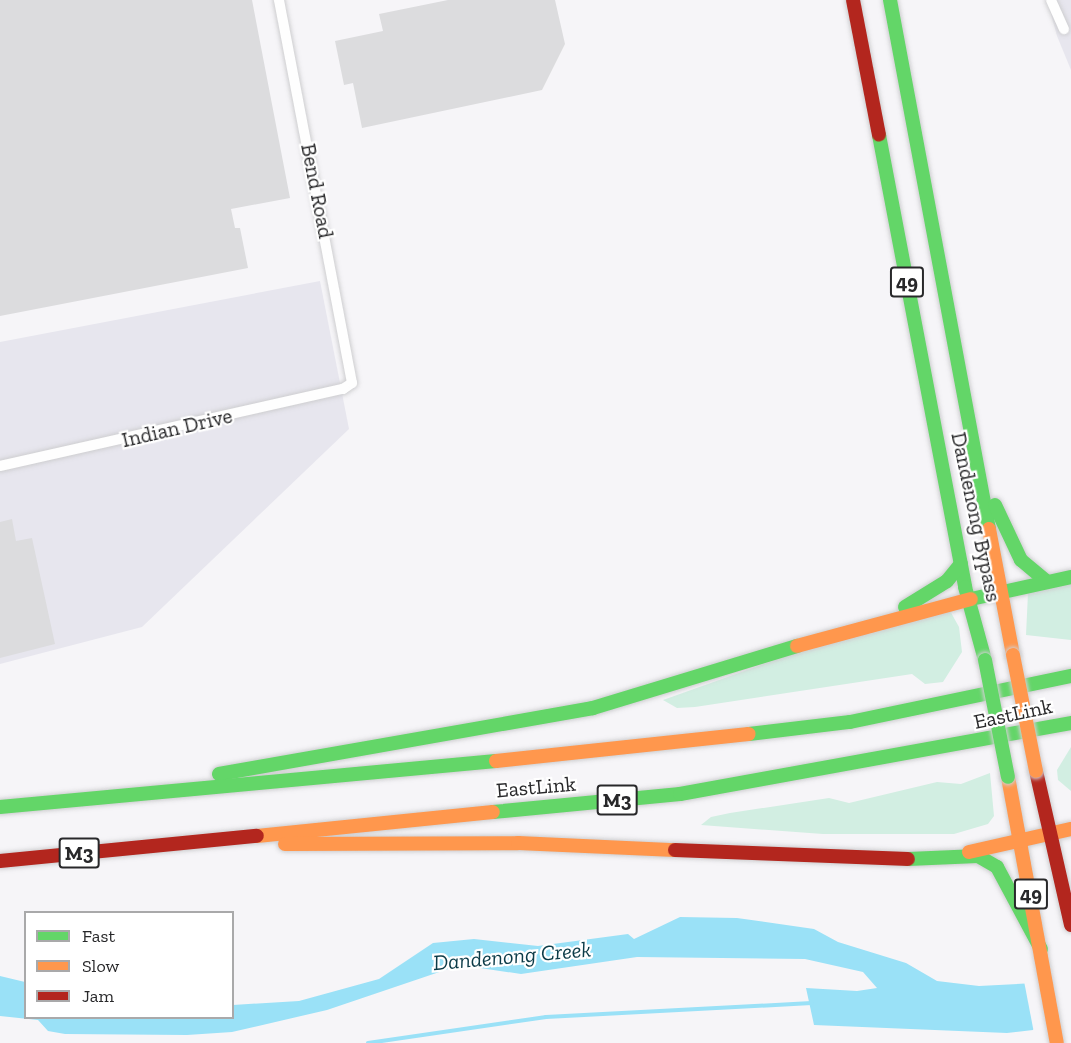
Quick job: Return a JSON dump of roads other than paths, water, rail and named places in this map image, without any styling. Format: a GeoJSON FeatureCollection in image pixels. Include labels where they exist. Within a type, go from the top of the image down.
{"type":"FeatureCollection","features":[{"type":"Feature","properties":{"kind":"highway","name":"Dandenong Bypass"},"geometry":{"type":"LineString","coordinates":[[853,0],[961,564],[986,660],[1057,1043]]}},
{"type":"Feature","properties":{"kind":"highway","name":"Dandenong Bypass"},"geometry":{"type":"LineString","coordinates":[[890,0],[1013,655],[1049,832],[1071,925]]}},
{"type":"Feature","properties":{"kind":"highway"},"geometry":{"type":"LineString","coordinates":[[963,383],[1003,527],[1021,560],[1046,581]]}},
{"type":"Feature","properties":{"kind":"highway"},"geometry":{"type":"LineString","coordinates":[[887,618],[947,581],[961,564]]}},
{"type":"Feature","properties":{"kind":"highway"},"geometry":{"type":"LineString","coordinates":[[131,793],[308,756],[593,708],[887,618],[1001,590],[1071,577]]}},
{"type":"Feature","properties":{"kind":"highway","name":"EastLink"},"geometry":{"type":"LineString","coordinates":[[0,807],[623,748],[850,722],[1071,676]]}},
{"type":"Feature","properties":{"kind":"highway","name":"EastLink"},"geometry":{"type":"LineString","coordinates":[[0,861],[680,794],[1071,723]]}},
{"type":"Feature","properties":{"kind":"highway"},"geometry":{"type":"LineString","coordinates":[[925,858],[1071,829]]}},
{"type":"Feature","properties":{"kind":"highway"},"geometry":{"type":"LineString","coordinates":[[159,845],[518,843],[988,859],[1004,878],[1041,949]]}},
{"type":"Feature","properties":{"kind":"highway"},"geometry":{"type":"LineString","coordinates":[[1062,880],[1071,860]]}},
{"type":"Feature","properties":{"kind":"street","name":"Bend Road"},"geometry":{"type":"LineString","coordinates":[[279,0],[352,383]]}},
{"type":"Feature","properties":{"kind":"street"},"geometry":{"type":"LineString","coordinates":[[1051,0],[1064,29]]}},
{"type":"Feature","properties":{"kind":"street","name":"Indian Drive"},"geometry":{"type":"LineString","coordinates":[[0,466],[343,389],[352,383]]}},
{"type":"Feature","properties":{"kind":"water"},"geometry":{"type":"Polygon","coordinates":[[[680,917],[737,918],[814,929],[838,942],[906,963],[937,981],[979,986],[1071,981],[1033,1030],[1007,1033],[814,1025],[806,988],[857,991],[877,988],[863,972],[805,959],[637,957],[521,974],[460,965],[327,1010],[232,1032],[187,1035],[65,1034],[48,1031],[38,1020],[28,1019],[234,1019],[234,1005],[299,1001],[379,979],[433,943],[474,939],[538,946],[628,934],[634,939],[680,917]]]}},
{"type":"Feature","properties":{"kind":"water"},"geometry":{"type":"Polygon","coordinates":[[[0,976],[24,982],[24,1019],[0,1016],[0,976]]]}},
{"type":"Feature","properties":{"kind":"waterway","name":"Dandenong Creek"},"geometry":{"type":"LineString","coordinates":[[368,1043],[546,1017],[812,1003]]}}]}
